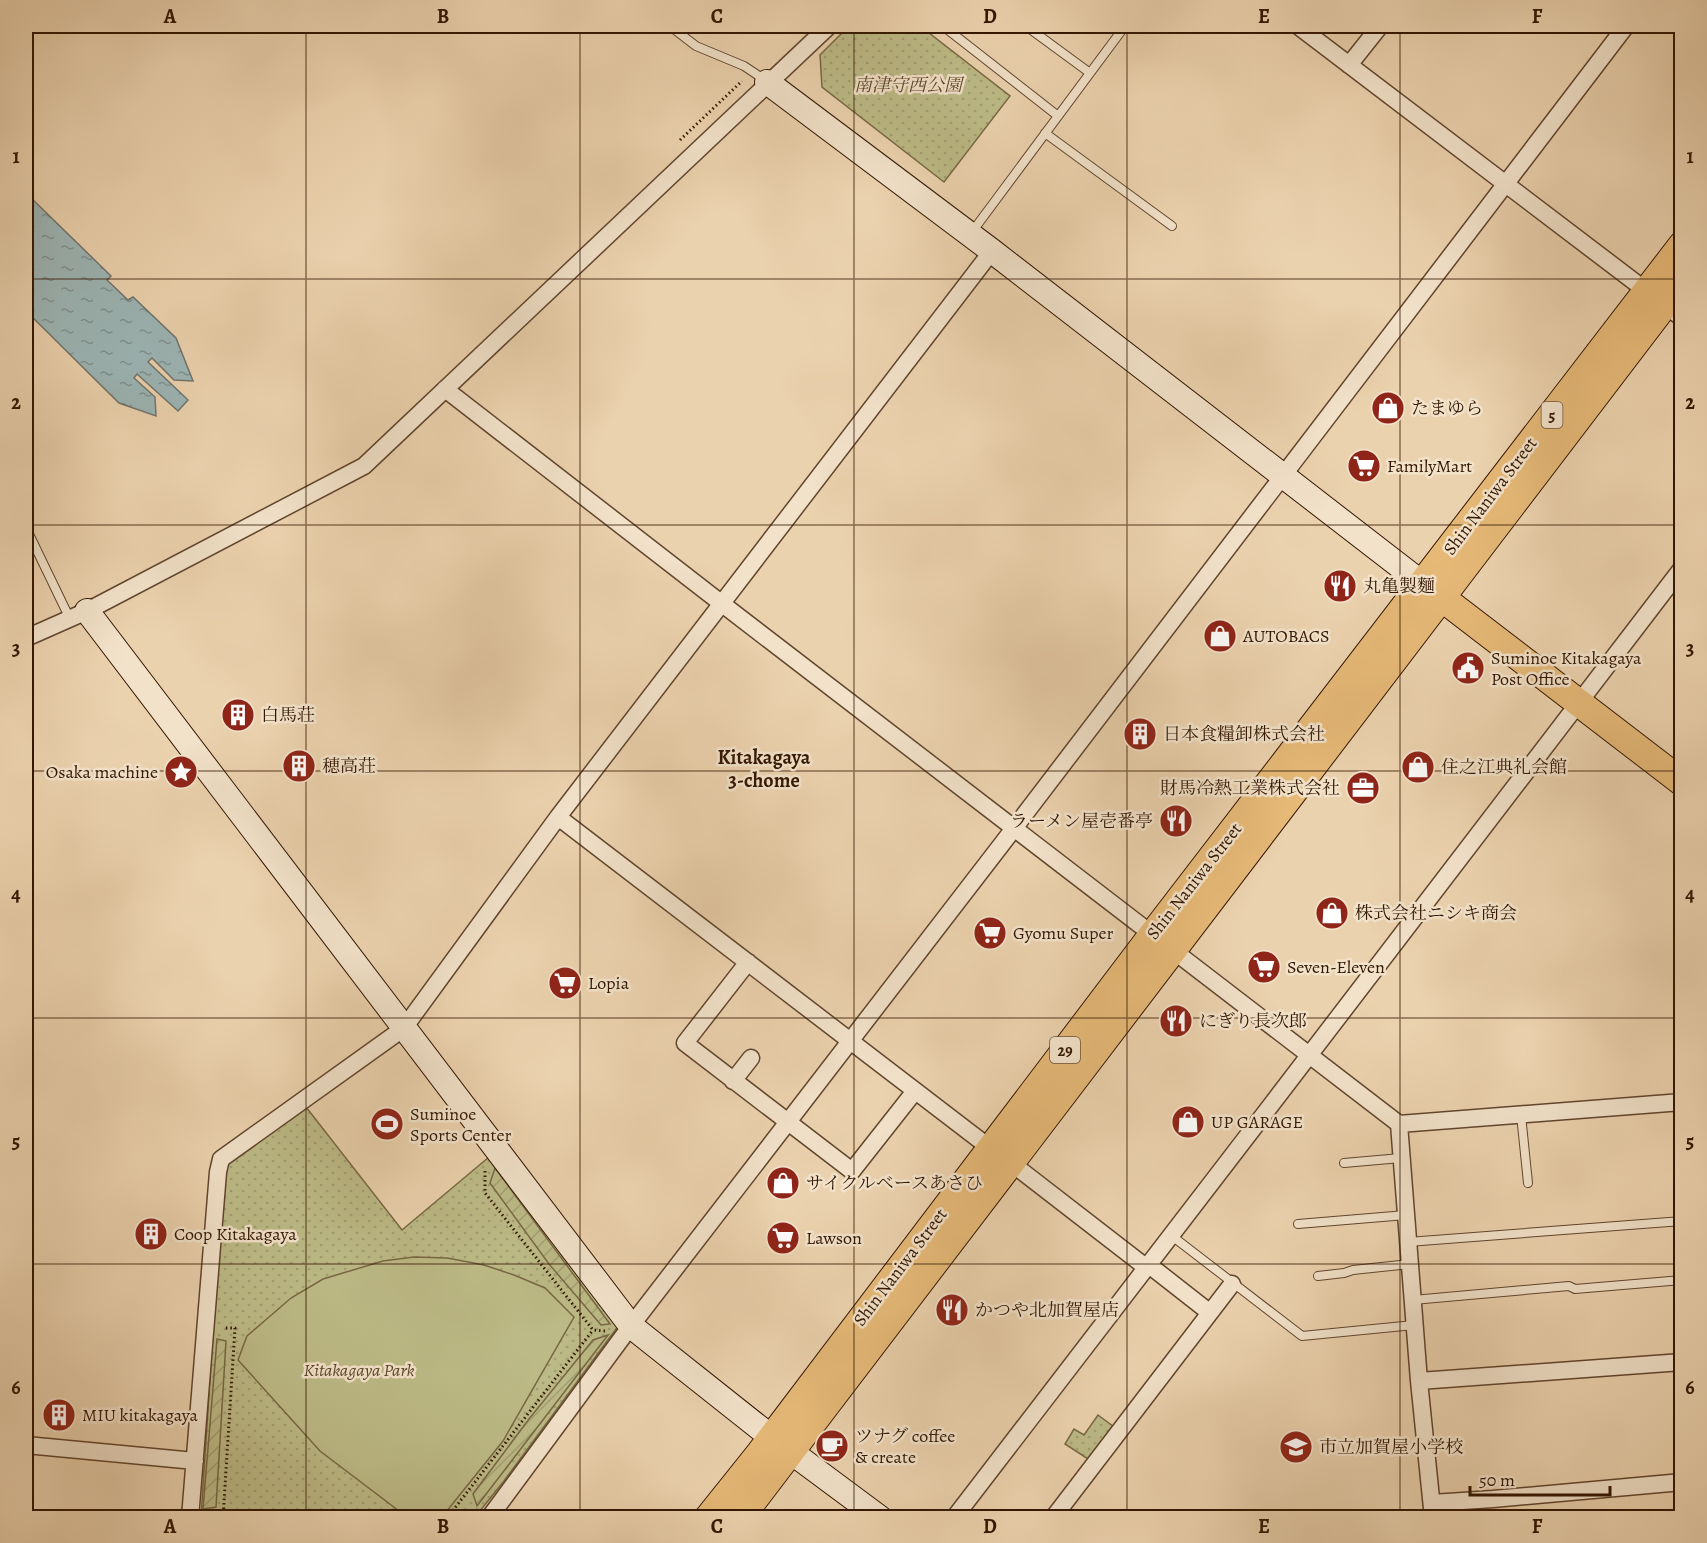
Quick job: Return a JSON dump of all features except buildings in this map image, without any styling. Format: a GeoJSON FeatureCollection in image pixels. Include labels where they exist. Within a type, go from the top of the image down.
{"type":"FeatureCollection","features":[{"type":"Feature","properties":{"kind":"main road","name":"Shin Naniwa Street"},"geometry":{"type":"LineString","coordinates":[[1664,305],[1682,245]]}},
{"type":"Feature","properties":{"kind":"main road","name":"Shin Naniwa Street"},"geometry":{"type":"LineString","coordinates":[[708,1518],[781,1444],[1432,591],[1682,282]]}},
{"type":"Feature","properties":{"kind":"main road"},"geometry":{"type":"LineString","coordinates":[[1432,591],[1680,779]]}},
{"type":"Feature","properties":{"kind":"main road","name":"Shin Naniwa Street"},"geometry":{"type":"LineString","coordinates":[[740,1518],[781,1444]]}},
{"type":"Feature","properties":{"kind":"street"},"geometry":{"type":"LineString","coordinates":[[26,638],[78,615],[355,472],[372,459],[445,389],[760,77],[829,26]]}},
{"type":"Feature","properties":{"kind":"street"},"geometry":{"type":"LineString","coordinates":[[1298,26],[1664,305]]}},
{"type":"Feature","properties":{"kind":"street"},"geometry":{"type":"LineString","coordinates":[[1349,65],[1380,26]]}},
{"type":"Feature","properties":{"kind":"street"},"geometry":{"type":"LineString","coordinates":[[489,1518],[629,1329],[1626,26]]}},
{"type":"Feature","properties":{"kind":"street"},"geometry":{"type":"LineString","coordinates":[[760,77],[992,251],[1432,591]]}},
{"type":"Feature","properties":{"kind":"street"},"geometry":{"type":"LineString","coordinates":[[190,1518],[218,1172],[221,1159],[404,1028],[558,817],[992,251]]}},
{"type":"Feature","properties":{"kind":"street"},"geometry":{"type":"LineString","coordinates":[[445,389],[1399,1124],[1682,1102]]}},
{"type":"Feature","properties":{"kind":"street"},"geometry":{"type":"LineString","coordinates":[[954,1518],[1682,568]]}},
{"type":"Feature","properties":{"kind":"street"},"geometry":{"type":"LineString","coordinates":[[78,615],[404,1028],[629,1329],[874,1516]]}},
{"type":"Feature","properties":{"kind":"street"},"geometry":{"type":"LineString","coordinates":[[558,817],[915,1091],[1209,1312]]}},
{"type":"Feature","properties":{"kind":"street"},"geometry":{"type":"LineString","coordinates":[[748,962],[685,1043],[733,1081],[852,1171],[915,1091]]}},
{"type":"Feature","properties":{"kind":"street"},"geometry":{"type":"LineString","coordinates":[[733,1081],[751,1058]]}},
{"type":"Feature","properties":{"kind":"street"},"geometry":{"type":"LineString","coordinates":[[1399,1124],[1414,1325],[1432,1510],[1493,1499],[1682,1482]]}},
{"type":"Feature","properties":{"kind":"street"},"geometry":{"type":"LineString","coordinates":[[1053,1518],[1232,1284]]}},
{"type":"Feature","properties":{"kind":"street"},"geometry":{"type":"LineString","coordinates":[[1419,1381],[1682,1362]]}},
{"type":"Feature","properties":{"kind":"street"},"geometry":{"type":"LineString","coordinates":[[26,1445],[195,1461]]}},
{"type":"Feature","properties":{"kind":"lane"},"geometry":{"type":"LineString","coordinates":[[670,26],[696,46],[733,60],[760,77]]}},
{"type":"Feature","properties":{"kind":"lane"},"geometry":{"type":"LineString","coordinates":[[943,26],[1058,116]]}},
{"type":"Feature","properties":{"kind":"lane"},"geometry":{"type":"LineString","coordinates":[[1026,26],[1090,73]]}},
{"type":"Feature","properties":{"kind":"lane"},"geometry":{"type":"LineString","coordinates":[[970,235],[1090,73],[1121,27]]}},
{"type":"Feature","properties":{"kind":"lane"},"geometry":{"type":"LineString","coordinates":[[1045,133],[1172,226]]}},
{"type":"Feature","properties":{"kind":"lane"},"geometry":{"type":"LineString","coordinates":[[26,535],[28,534],[78,615]]}},
{"type":"Feature","properties":{"kind":"lane"},"geometry":{"type":"LineString","coordinates":[[1521,1115],[1528,1183]]}},
{"type":"Feature","properties":{"kind":"lane"},"geometry":{"type":"LineString","coordinates":[[1344,1163],[1401,1158]]}},
{"type":"Feature","properties":{"kind":"lane"},"geometry":{"type":"LineString","coordinates":[[1298,1224],[1406,1215]]}},
{"type":"Feature","properties":{"kind":"lane"},"geometry":{"type":"LineString","coordinates":[[1408,1242],[1682,1221]]}},
{"type":"Feature","properties":{"kind":"lane"},"geometry":{"type":"LineString","coordinates":[[1172,1236],[1302,1336],[1414,1325]]}},
{"type":"Feature","properties":{"kind":"lane"},"geometry":{"type":"LineString","coordinates":[[1318,1276],[1410,1264]]}},
{"type":"Feature","properties":{"kind":"lane"},"geometry":{"type":"LineString","coordinates":[[1413,1300],[1569,1286],[1575,1289],[1682,1280]]}},
{"type":"Feature","properties":{"kind":"path"},"geometry":{"type":"LineString","coordinates":[[674,146],[760,77]]}},
{"type":"Feature","properties":{"kind":"path"},"geometry":{"type":"LineString","coordinates":[[485,1170],[484,1193],[593,1330]]}},
{"type":"Feature","properties":{"kind":"path"},"geometry":{"type":"LineString","coordinates":[[205,1328],[235,1328],[223,1518]]}},
{"type":"Feature","properties":{"kind":"path"},"geometry":{"type":"LineString","coordinates":[[593,1330],[629,1329]]}},
{"type":"Feature","properties":{"kind":"path"},"geometry":{"type":"LineString","coordinates":[[447,1518],[593,1330]]}},
{"type":"Feature","properties":{"kind":"path"},"geometry":{"type":"LineString","coordinates":[[452,1512],[458,1518]]}},
{"type":"Feature","properties":{"kind":"green space","name":"南津守西公園"},"geometry":{"type":"Polygon","coordinates":[[[849,26],[920,26],[1010,96],[944,182],[822,87],[820,55],[849,26]]]}},
{"type":"Feature","properties":{"kind":"green space","name":"Kitakagaya Park"},"geometry":{"type":"Polygon","coordinates":[[[306,1107],[402,1230],[489,1157],[619,1325],[475,1517],[201,1518],[227,1161],[306,1107]]]}},
{"type":"Feature","properties":{"kind":"green space"},"geometry":{"type":"Polygon","coordinates":[[[495,1168],[610,1324],[601,1325],[549,1264],[490,1183],[495,1168]]]}},
{"type":"Feature","properties":{"kind":"green space"},"geometry":{"type":"Polygon","coordinates":[[[414,1257],[447,1258],[484,1265],[514,1275],[545,1288],[574,1317],[503,1441],[442,1517],[407,1517],[320,1451],[238,1360],[247,1336],[291,1298],[323,1279],[383,1261],[414,1257]]]}},
{"type":"Feature","properties":{"kind":"green space"},"geometry":{"type":"Polygon","coordinates":[[[608,1335],[477,1506],[473,1494],[529,1419],[593,1340],[608,1335]]]}},
{"type":"Feature","properties":{"kind":"green space"},"geometry":{"type":"Polygon","coordinates":[[[217,1339],[226,1341],[216,1507],[203,1509],[217,1339]]]}},
{"type":"Feature","properties":{"kind":"green space"},"geometry":{"type":"Polygon","coordinates":[[[1098,1415],[1114,1427],[1088,1459],[1065,1444],[1074,1429],[1084,1435],[1098,1415]]]}},
{"type":"Feature","properties":{"kind":"water"},"geometry":{"type":"Polygon","coordinates":[[[26,193],[111,276],[107,280],[128,300],[133,297],[176,338],[193,381],[174,380],[152,358],[148,362],[188,400],[178,411],[137,374],[134,378],[155,397],[156,416],[119,403],[26,311],[26,193]]]}},
{"type":"Feature","properties":{"kind":"place","name":"たまゆら"},"geometry":{"type":"Point","coordinates":[1388,408]}},
{"type":"Feature","properties":{"kind":"place","name":"FamilyMart"},"geometry":{"type":"Point","coordinates":[1364,466]}},
{"type":"Feature","properties":{"kind":"place","name":"丸亀製麵"},"geometry":{"type":"Point","coordinates":[1340,586]}},
{"type":"Feature","properties":{"kind":"place","name":"AUTOBACS"},"geometry":{"type":"Point","coordinates":[1220,636]}},
{"type":"Feature","properties":{"kind":"place","name":"Suminoe Kitakagaya Post Office"},"geometry":{"type":"Point","coordinates":[1468,668]}},
{"type":"Feature","properties":{"kind":"place","name":"白馬荘"},"geometry":{"type":"Point","coordinates":[238,715]}},
{"type":"Feature","properties":{"kind":"place","name":"日本食糧卸株式会社"},"geometry":{"type":"Point","coordinates":[1140,734]}},
{"type":"Feature","properties":{"kind":"place","name":"穂高荘"},"geometry":{"type":"Point","coordinates":[299,766]}},
{"type":"Feature","properties":{"kind":"place","name":"住之江典礼会館"},"geometry":{"type":"Point","coordinates":[1418,767]}},
{"type":"Feature","properties":{"kind":"place","name":"Osaka machine"},"geometry":{"type":"Point","coordinates":[181,772]}},
{"type":"Feature","properties":{"kind":"place","name":"財馬冷熱工業株式会社"},"geometry":{"type":"Point","coordinates":[1363,788]}},
{"type":"Feature","properties":{"kind":"place","name":"ラーメン屋壱番亭"},"geometry":{"type":"Point","coordinates":[1176,821]}},
{"type":"Feature","properties":{"kind":"place","name":"株式会社ニシキ商会"},"geometry":{"type":"Point","coordinates":[1332,913]}},
{"type":"Feature","properties":{"kind":"place","name":"Gyomu Super"},"geometry":{"type":"Point","coordinates":[990,933]}},
{"type":"Feature","properties":{"kind":"place","name":"Seven-Eleven"},"geometry":{"type":"Point","coordinates":[1264,967]}},
{"type":"Feature","properties":{"kind":"place","name":"Lopia"},"geometry":{"type":"Point","coordinates":[565,983]}},
{"type":"Feature","properties":{"kind":"place","name":"にぎり長次郎"},"geometry":{"type":"Point","coordinates":[1176,1021]}},
{"type":"Feature","properties":{"kind":"place","name":"UP GARAGE"},"geometry":{"type":"Point","coordinates":[1188,1122]}},
{"type":"Feature","properties":{"kind":"place","name":"Suminoe Sports Center"},"geometry":{"type":"Point","coordinates":[387,1124]}},
{"type":"Feature","properties":{"kind":"place","name":"サイクルベースあさひ"},"geometry":{"type":"Point","coordinates":[783,1183]}},
{"type":"Feature","properties":{"kind":"place","name":"Coop Kitakagaya"},"geometry":{"type":"Point","coordinates":[151,1234]}},
{"type":"Feature","properties":{"kind":"place","name":"Lawson"},"geometry":{"type":"Point","coordinates":[783,1238]}},
{"type":"Feature","properties":{"kind":"place","name":"かつや北加賀屋店"},"geometry":{"type":"Point","coordinates":[952,1310]}},
{"type":"Feature","properties":{"kind":"place","name":"MIU kitakagaya"},"geometry":{"type":"Point","coordinates":[59,1415]}},
{"type":"Feature","properties":{"kind":"place","name":"ツナグ coffee & create"},"geometry":{"type":"Point","coordinates":[832,1446]}},
{"type":"Feature","properties":{"kind":"place","name":"市立加賀屋小学校"},"geometry":{"type":"Point","coordinates":[1296,1447]}},
{"type":"Feature","properties":{"kind":"district","name":"Kitakagaya 3-chome"},"geometry":{"type":"Point","coordinates":[764,768]}}]}
